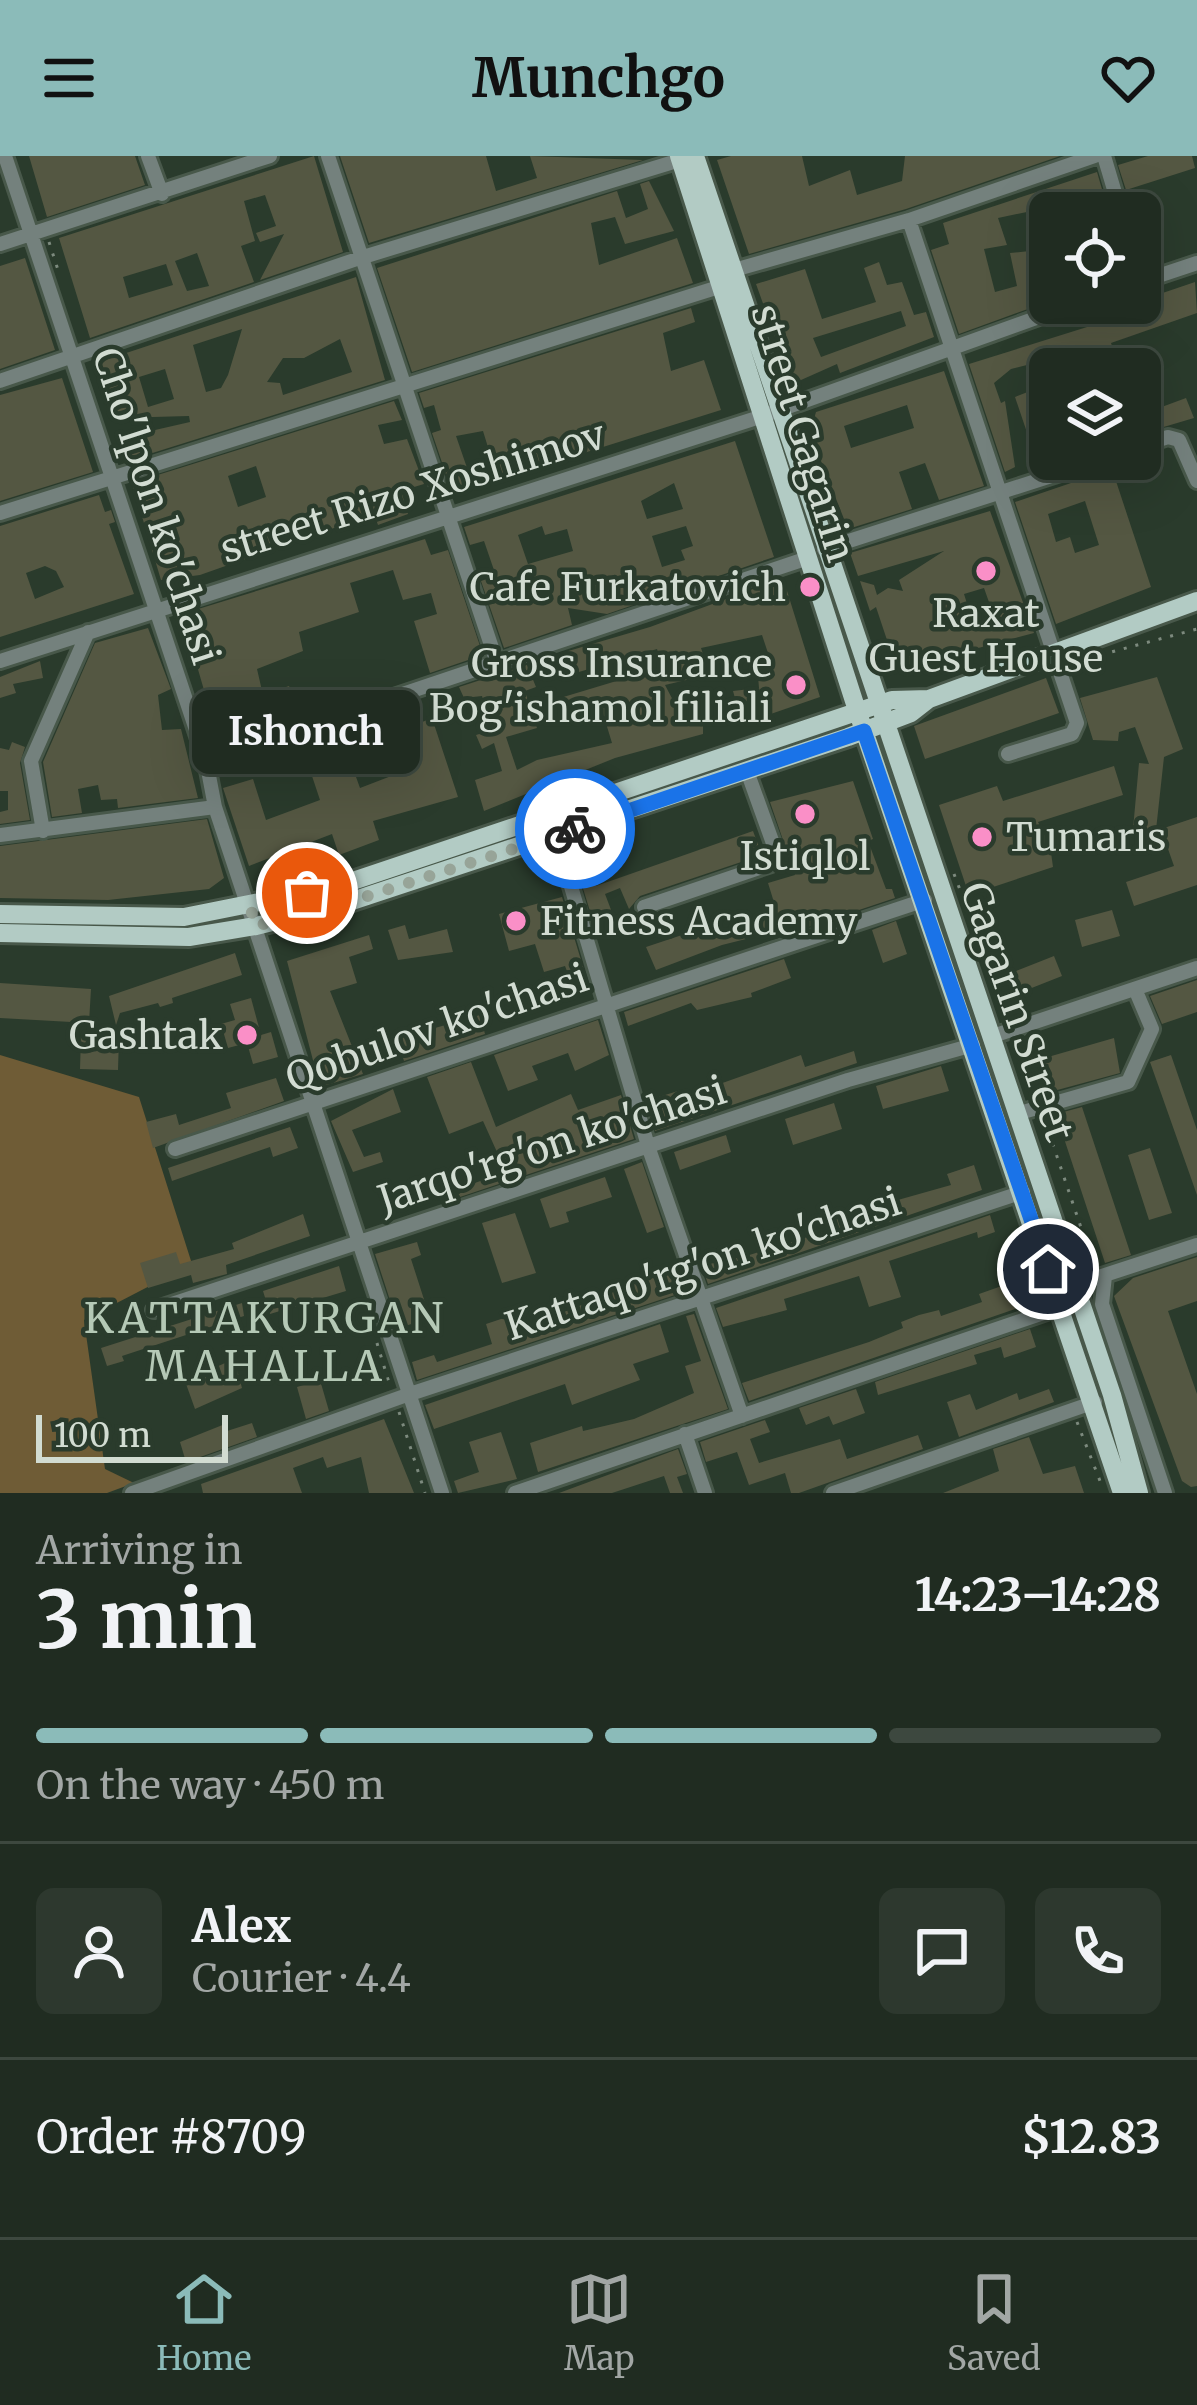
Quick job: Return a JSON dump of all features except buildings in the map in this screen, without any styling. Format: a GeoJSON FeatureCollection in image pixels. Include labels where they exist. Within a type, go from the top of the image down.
{"type":"FeatureCollection","features":[{"type":"Feature","properties":{"kind":"main road","name":"street Gagarin"},"geometry":{"type":"LineString","coordinates":[[685,157],[870,718]]}},
{"type":"Feature","properties":{"kind":"main road"},"geometry":{"type":"LineString","coordinates":[[0,933],[189,937],[335,886],[928,699],[1197,602]]}},
{"type":"Feature","properties":{"kind":"main road"},"geometry":{"type":"LineString","coordinates":[[0,914],[253,916],[340,905],[747,771],[870,718]]}},
{"type":"Feature","properties":{"kind":"main road","name":"Gagarin Street"},"geometry":{"type":"LineString","coordinates":[[870,718],[925,900],[1016,1114],[1139,1493]]}},
{"type":"Feature","properties":{"kind":"main road","name":"Gagarin Street"},"geometry":{"type":"LineString","coordinates":[[870,718],[982,1041],[1023,1192],[1122,1493]]}},
{"type":"Feature","properties":{"kind":"street","name":"Cho'lpon ko'chasi"},"geometry":{"type":"LineString","coordinates":[[5,156],[116,478],[154,609],[206,760],[215,807],[442,1493]]}},
{"type":"Feature","properties":{"kind":"street"},"geometry":{"type":"LineString","coordinates":[[148,156],[162,194]]}},
{"type":"Feature","properties":{"kind":"street"},"geometry":{"type":"LineString","coordinates":[[0,244],[270,156]]}},
{"type":"Feature","properties":{"kind":"street"},"geometry":{"type":"LineString","coordinates":[[328,156],[497,663]]}},
{"type":"Feature","properties":{"kind":"street"},"geometry":{"type":"LineString","coordinates":[[0,513],[402,388],[1099,156],[1113,192]]}},
{"type":"Feature","properties":{"kind":"street"},"geometry":{"type":"LineString","coordinates":[[0,381],[360,259],[685,157]]}},
{"type":"Feature","properties":{"kind":"street"},"geometry":{"type":"LineString","coordinates":[[909,220],[1076,731],[1008,754]]}},
{"type":"Feature","properties":{"kind":"street"},"geometry":{"type":"LineString","coordinates":[[1161,273],[1197,263]]}},
{"type":"Feature","properties":{"kind":"street","name":"street Rizo Xoshimov"},"geometry":{"type":"LineString","coordinates":[[0,661],[770,413],[1029,319]]}},
{"type":"Feature","properties":{"kind":"street"},"geometry":{"type":"LineString","coordinates":[[1161,438],[1179,440],[1197,481]]}},
{"type":"Feature","properties":{"kind":"street"},"geometry":{"type":"LineString","coordinates":[[206,760],[1030,480]]}},
{"type":"Feature","properties":{"kind":"street"},"geometry":{"type":"LineString","coordinates":[[44,831],[32,761],[88,632]]}},
{"type":"Feature","properties":{"kind":"street"},"geometry":{"type":"LineString","coordinates":[[644,907],[771,864],[776,849],[747,771]]}},
{"type":"Feature","properties":{"kind":"street"},"geometry":{"type":"LineString","coordinates":[[0,835],[215,807]]}},
{"type":"Feature","properties":{"kind":"street"},"geometry":{"type":"LineString","coordinates":[[556,836],[649,1149],[742,1416]]}},
{"type":"Feature","properties":{"kind":"street","name":"Qobulov ko'chasi"},"geometry":{"type":"LineString","coordinates":[[175,1149],[925,900]]}},
{"type":"Feature","properties":{"kind":"street","name":"Jarqo'rg'on ko'chasi"},"geometry":{"type":"LineString","coordinates":[[154,1310],[1197,968]]}},
{"type":"Feature","properties":{"kind":"street"},"geometry":{"type":"LineString","coordinates":[[1016,1114],[1127,1082],[1135,1074],[1152,1029],[1135,989]]}},
{"type":"Feature","properties":{"kind":"street","name":"Kattaqo'rg'on ko'chasi"},"geometry":{"type":"LineString","coordinates":[[132,1493],[407,1395],[701,1302],[1023,1192]]}},
{"type":"Feature","properties":{"kind":"street"},"geometry":{"type":"LineString","coordinates":[[1074,1285],[1197,1245]]}},
{"type":"Feature","properties":{"kind":"street"},"geometry":{"type":"LineString","coordinates":[[1102,1277],[1102,1304],[1165,1493]]}},
{"type":"Feature","properties":{"kind":"street"},"geometry":{"type":"LineString","coordinates":[[514,1493],[1061,1307]]}},
{"type":"Feature","properties":{"kind":"street"},"geometry":{"type":"LineString","coordinates":[[832,1493],[1095,1402]]}},
{"type":"Feature","properties":{"kind":"street"},"geometry":{"type":"LineString","coordinates":[[685,1434],[705,1493]]}},
{"type":"Feature","properties":{"kind":"path"},"geometry":{"type":"LineString","coordinates":[[951,865],[1102,1277]]}},
{"type":"Feature","properties":{"kind":"shaded area"},"geometry":{"type":"Polygon","coordinates":[[[0,1055],[139,1097],[192,1264],[84,1320],[105,1469],[134,1483],[107,1493],[0,1493],[0,1055]]]}},
{"type":"Feature","properties":{"kind":"way so far"},"geometry":{"type":"LineString","coordinates":[[307,893],[250,907],[256,926],[340,905],[575,829]]}},
{"type":"Feature","properties":{"kind":"place","name":"Raxat Guest House"},"geometry":{"type":"Point","coordinates":[986,571]}},
{"type":"Feature","properties":{"kind":"place","name":"Cafe Furkatovich"},"geometry":{"type":"Point","coordinates":[810,587]}},
{"type":"Feature","properties":{"kind":"place","name":"Gross Insurance Bog'ishamol filiali"},"geometry":{"type":"Point","coordinates":[796,685]}},
{"type":"Feature","properties":{"kind":"place","name":"Istiqlol"},"geometry":{"type":"Point","coordinates":[805,814]}},
{"type":"Feature","properties":{"kind":"place","name":"Tumaris"},"geometry":{"type":"Point","coordinates":[982,837]}},
{"type":"Feature","properties":{"kind":"place","name":"Ishonch"},"geometry":{"type":"Point","coordinates":[307,893]}},
{"type":"Feature","properties":{"kind":"place","name":"Fitness Academy"},"geometry":{"type":"Point","coordinates":[516,921]}},
{"type":"Feature","properties":{"kind":"place","name":"Gashtak"},"geometry":{"type":"Point","coordinates":[247,1035]}},
{"type":"Feature","properties":{"kind":"district","name":"KATTAKURGAN MAHALLA"},"geometry":{"type":"Point","coordinates":[265,1342]}},
{"type":"Feature","properties":{"kind":"route"},"geometry":{"type":"LineString","coordinates":[[575,829],[864,731],[1048,1269]]}}]}
